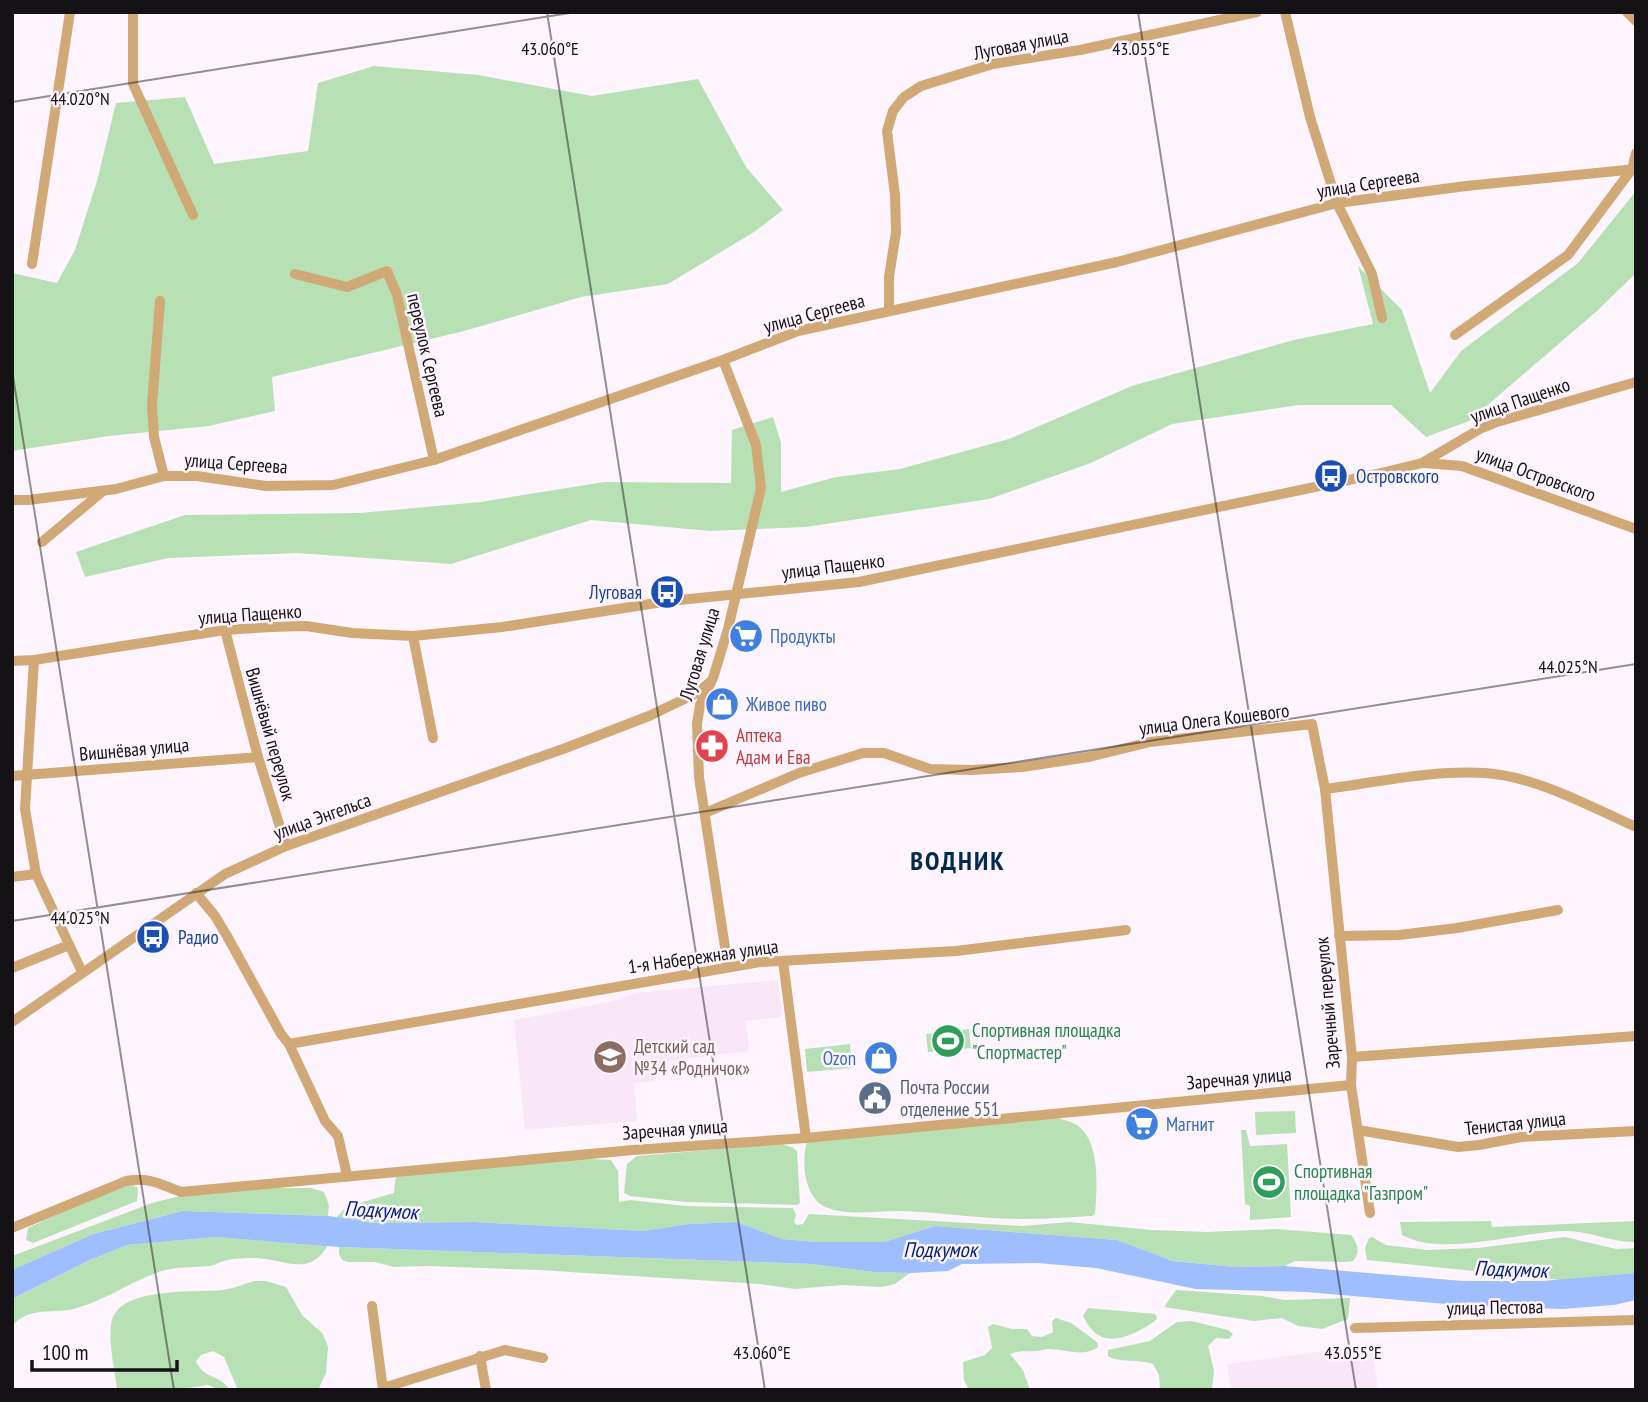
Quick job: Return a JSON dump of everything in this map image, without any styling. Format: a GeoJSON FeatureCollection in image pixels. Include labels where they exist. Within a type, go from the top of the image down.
{"type":"FeatureCollection","features":[{"type":"Feature","properties":{"kind":"street"},"geometry":{"type":"LineString","coordinates":[[32,264],[70,12]]}},
{"type":"Feature","properties":{"kind":"street"},"geometry":{"type":"LineString","coordinates":[[133,12],[133,84],[193,215]]}},
{"type":"Feature","properties":{"kind":"street","name":"Луговая улица"},"geometry":{"type":"LineString","coordinates":[[889,312],[895,195],[887,131],[893,111],[904,97],[921,86],[993,64],[1080,50],[1256,12]]}},
{"type":"Feature","properties":{"kind":"street"},"geometry":{"type":"LineString","coordinates":[[1285,12],[1310,117],[1337,203],[1372,274],[1382,318]]}},
{"type":"Feature","properties":{"kind":"street"},"geometry":{"type":"LineString","coordinates":[[1627,12],[1636,21]]}},
{"type":"Feature","properties":{"kind":"street"},"geometry":{"type":"LineString","coordinates":[[1455,335],[1568,255],[1634,169],[1636,153]]}},
{"type":"Feature","properties":{"kind":"street","name":"улица Сергеева"},"geometry":{"type":"LineString","coordinates":[[12,500],[103,491],[164,476],[197,476],[266,486],[333,485],[434,460],[723,360],[798,331],[1118,262],[1337,203],[1466,186],[1634,169]]}},
{"type":"Feature","properties":{"kind":"street","name":"переулок Сергеева"},"geometry":{"type":"LineString","coordinates":[[295,274],[347,288],[387,271],[397,295],[434,460]]}},
{"type":"Feature","properties":{"kind":"street"},"geometry":{"type":"LineString","coordinates":[[160,301],[152,405],[153,437],[164,476]]}},
{"type":"Feature","properties":{"kind":"street","name":"Луговая улица"},"geometry":{"type":"LineString","coordinates":[[723,360],[756,445],[761,488],[728,629],[699,712],[697,752],[728,967]]}},
{"type":"Feature","properties":{"kind":"street","name":"улица Пащенко"},"geometry":{"type":"LineString","coordinates":[[12,661],[34,660],[225,630],[306,626],[352,633],[413,636],[502,627],[668,601],[887,578],[1422,463],[1497,422],[1636,382]]}},
{"type":"Feature","properties":{"kind":"street","name":"улица Островского"},"geometry":{"type":"LineString","coordinates":[[1422,463],[1462,466],[1636,529]]}},
{"type":"Feature","properties":{"kind":"street"},"geometry":{"type":"LineString","coordinates":[[42,542],[103,491]]}},
{"type":"Feature","properties":{"kind":"street","name":"Вишнёвый переулок"},"geometry":{"type":"LineString","coordinates":[[225,630],[258,757],[286,846]]}},
{"type":"Feature","properties":{"kind":"street"},"geometry":{"type":"LineString","coordinates":[[413,636],[433,738]]}},
{"type":"Feature","properties":{"kind":"street"},"geometry":{"type":"LineString","coordinates":[[34,660],[25,809],[37,874],[82,972]]}},
{"type":"Feature","properties":{"kind":"street","name":"улица Энгельса"},"geometry":{"type":"LineString","coordinates":[[12,1022],[225,874],[286,846],[563,749],[675,705],[697,694],[710,682]]}},
{"type":"Feature","properties":{"kind":"street"},"geometry":{"type":"LineString","coordinates":[[675,705],[688,703],[694,705],[699,712]]}},
{"type":"Feature","properties":{"kind":"street","name":"улица Олега Кошевого"},"geometry":{"type":"LineString","coordinates":[[705,813],[799,773],[863,753],[884,753],[930,769],[1009,768],[1089,757],[1150,743],[1312,724],[1325,789]]}},
{"type":"Feature","properties":{"kind":"street","name":"Вишнёвая улица"},"geometry":{"type":"LineString","coordinates":[[12,776],[258,757]]}},
{"type":"Feature","properties":{"kind":"street"},"geometry":{"type":"LineString","coordinates":[[1325,789],[1438,775],[1487,773],[1532,782],[1636,827]]}},
{"type":"Feature","properties":{"kind":"street","name":"Заречный переулок"},"geometry":{"type":"LineString","coordinates":[[1325,789],[1352,1057],[1351,1085],[1370,1213]]}},
{"type":"Feature","properties":{"kind":"street"},"geometry":{"type":"LineString","coordinates":[[12,877],[37,874]]}},
{"type":"Feature","properties":{"kind":"street"},"geometry":{"type":"LineString","coordinates":[[196,893],[215,916],[289,1044],[325,1121],[338,1136],[347,1175]]}},
{"type":"Feature","properties":{"kind":"street"},"geometry":{"type":"LineString","coordinates":[[1339,936],[1399,935],[1445,930],[1558,910]]}},
{"type":"Feature","properties":{"kind":"street","name":"1-я Набережная улица"},"geometry":{"type":"LineString","coordinates":[[289,1044],[728,967],[783,961],[956,951],[1126,930]]}},
{"type":"Feature","properties":{"kind":"street"},"geometry":{"type":"LineString","coordinates":[[12,968],[69,945]]}},
{"type":"Feature","properties":{"kind":"street"},"geometry":{"type":"LineString","coordinates":[[783,961],[806,1138]]}},
{"type":"Feature","properties":{"kind":"street"},"geometry":{"type":"LineString","coordinates":[[1352,1057],[1636,1036]]}},
{"type":"Feature","properties":{"kind":"street","name":"Заречная улица"},"geometry":{"type":"LineString","coordinates":[[12,1228],[126,1181],[142,1178],[155,1180],[181,1192],[633,1150],[806,1138],[1351,1085]]}},
{"type":"Feature","properties":{"kind":"street","name":"Тенистая улица"},"geometry":{"type":"LineString","coordinates":[[1358,1130],[1458,1147],[1479,1146],[1521,1137],[1636,1131]]}},
{"type":"Feature","properties":{"kind":"street"},"geometry":{"type":"LineString","coordinates":[[372,1306],[383,1389],[505,1350],[543,1358]]}},
{"type":"Feature","properties":{"kind":"street","name":"улица Пестова"},"geometry":{"type":"LineString","coordinates":[[1355,1328],[1636,1320]]}},
{"type":"Feature","properties":{"kind":"street"},"geometry":{"type":"LineString","coordinates":[[480,1356],[486,1390]]}},
{"type":"Feature","properties":{"kind":"shaded area","name":"Детский сад №34 «Родничок»"},"geometry":{"type":"Polygon","coordinates":[[[778,980],[782,1017],[746,1021],[749,1051],[654,1063],[655,1081],[634,1083],[637,1121],[525,1130],[514,1020],[610,1002],[635,993],[778,980]]]}},
{"type":"Feature","properties":{"kind":"shaded area"},"geometry":{"type":"Polygon","coordinates":[[[1372,1345],[1378,1390],[1231,1390],[1227,1364],[1372,1345]]]}},
{"type":"Feature","properties":{"kind":"green space"},"geometry":{"type":"Polygon","coordinates":[[[374,66],[478,75],[592,96],[698,79],[746,167],[783,210],[754,232],[668,284],[581,297],[464,331],[272,377],[275,411],[209,426],[109,436],[12,451],[12,273],[57,283],[75,250],[97,181],[116,103],[185,97],[214,164],[308,151],[318,83],[374,66]]]}},
{"type":"Feature","properties":{"kind":"green space"},"geometry":{"type":"Polygon","coordinates":[[[1636,191],[1636,273],[1597,311],[1469,421],[1426,437],[1391,405],[1299,405],[1172,424],[1091,463],[989,499],[806,527],[710,531],[591,520],[451,564],[297,553],[168,558],[85,577],[76,552],[185,515],[360,513],[481,502],[604,482],[731,483],[732,430],[773,417],[781,443],[781,492],[836,477],[900,469],[1009,439],[1132,386],[1294,340],[1373,324],[1358,266],[1402,310],[1430,393],[1461,351],[1578,263],[1636,191]]]}},
{"type":"Feature","properties":{"kind":"green space","name":"Спортивная площадка \"Спортмастер\""},"geometry":{"type":"Polygon","coordinates":[[[969,1029],[971,1048],[928,1052],[926,1034],[969,1029]]]}},
{"type":"Feature","properties":{"kind":"green space"},"geometry":{"type":"Polygon","coordinates":[[[850,1044],[852,1068],[807,1072],[805,1049],[850,1044]]]}},
{"type":"Feature","properties":{"kind":"green space"},"geometry":{"type":"Polygon","coordinates":[[[1295,1111],[1296,1133],[1256,1135],[1255,1112],[1295,1111]]]}},
{"type":"Feature","properties":{"kind":"green space"},"geometry":{"type":"Polygon","coordinates":[[[1056,1117],[1077,1125],[1090,1142],[1097,1178],[1095,1214],[1092,1216],[1022,1219],[898,1211],[845,1212],[820,1204],[809,1189],[806,1179],[804,1160],[807,1142],[1056,1117]]]}},
{"type":"Feature","properties":{"kind":"green space","name":"Спортивная площадка \"Газпром\""},"geometry":{"type":"Polygon","coordinates":[[[1241,1130],[1246,1130],[1250,1146],[1287,1144],[1291,1217],[1250,1220],[1250,1206],[1245,1204],[1241,1130]]]}},
{"type":"Feature","properties":{"kind":"green space"},"geometry":{"type":"Polygon","coordinates":[[[780,1144],[797,1151],[800,1203],[797,1205],[686,1202],[630,1196],[624,1193],[627,1164],[637,1156],[780,1144]]]}},
{"type":"Feature","properties":{"kind":"green space"},"geometry":{"type":"Polygon","coordinates":[[[569,1158],[611,1160],[618,1171],[619,1202],[630,1200],[686,1206],[793,1208],[796,1215],[794,1222],[797,1225],[803,1224],[809,1214],[1023,1226],[1069,1222],[1207,1232],[1276,1229],[1351,1235],[1358,1251],[1353,1261],[1346,1262],[1295,1261],[1285,1266],[1235,1267],[1173,1261],[1117,1240],[935,1226],[884,1242],[815,1242],[782,1239],[736,1222],[688,1224],[643,1231],[475,1222],[375,1223],[336,1218],[346,1207],[394,1193],[396,1173],[569,1158]]]}},
{"type":"Feature","properties":{"kind":"green space"},"geometry":{"type":"Polygon","coordinates":[[[120,1185],[133,1185],[138,1188],[137,1201],[33,1243],[26,1240],[28,1228],[120,1185]]]}},
{"type":"Feature","properties":{"kind":"green space"},"geometry":{"type":"Polygon","coordinates":[[[311,1188],[324,1192],[329,1205],[328,1216],[183,1211],[93,1234],[12,1270],[12,1256],[152,1203],[188,1194],[311,1188]]]}},
{"type":"Feature","properties":{"kind":"green space"},"geometry":{"type":"Polygon","coordinates":[[[1491,1221],[1492,1227],[1636,1221],[1636,1242],[1567,1231],[1483,1242],[1439,1244],[1402,1235],[1400,1222],[1491,1221]]]}},
{"type":"Feature","properties":{"kind":"green space"},"geometry":{"type":"Polygon","coordinates":[[[216,1237],[328,1245],[321,1255],[305,1264],[244,1258],[211,1266],[162,1271],[87,1305],[68,1310],[34,1313],[19,1319],[12,1326],[12,1299],[90,1260],[127,1245],[216,1237]]]}},
{"type":"Feature","properties":{"kind":"green space"},"geometry":{"type":"Polygon","coordinates":[[[1372,1237],[1386,1245],[1427,1250],[1477,1248],[1565,1237],[1616,1249],[1636,1248],[1636,1273],[1561,1280],[1367,1260],[1365,1248],[1372,1237]]]}},
{"type":"Feature","properties":{"kind":"green space"},"geometry":{"type":"Polygon","coordinates":[[[339,1247],[812,1264],[874,1272],[910,1273],[895,1284],[882,1287],[842,1285],[795,1289],[760,1284],[539,1270],[394,1267],[374,1262],[342,1260],[339,1247]]]}},
{"type":"Feature","properties":{"kind":"green space"},"geometry":{"type":"Polygon","coordinates":[[[254,1281],[266,1281],[286,1287],[302,1315],[323,1334],[328,1347],[326,1373],[318,1390],[238,1390],[224,1357],[213,1351],[201,1355],[196,1361],[202,1370],[230,1390],[219,1390],[208,1385],[174,1390],[117,1390],[110,1336],[112,1320],[119,1309],[144,1296],[226,1289],[254,1281]]]}},
{"type":"Feature","properties":{"kind":"green space"},"geometry":{"type":"Polygon","coordinates":[[[1176,1290],[1285,1300],[1350,1298],[1348,1319],[1322,1329],[1298,1326],[1282,1318],[1254,1321],[1164,1307],[1176,1290]]]}},
{"type":"Feature","properties":{"kind":"green space"},"geometry":{"type":"Polygon","coordinates":[[[1088,1308],[1155,1314],[1157,1317],[1134,1333],[1108,1338],[1100,1336],[1089,1326],[1083,1316],[1088,1308]]]}},
{"type":"Feature","properties":{"kind":"green space"},"geometry":{"type":"Polygon","coordinates":[[[1056,1318],[1071,1323],[1097,1342],[1098,1347],[1086,1352],[1048,1349],[1010,1354],[1023,1370],[1030,1390],[969,1390],[964,1380],[963,1362],[985,1355],[992,1348],[988,1327],[993,1324],[1012,1329],[1027,1329],[1032,1336],[1042,1337],[1053,1332],[1052,1321],[1056,1318]]]}},
{"type":"Feature","properties":{"kind":"green space"},"geometry":{"type":"Polygon","coordinates":[[[1191,1321],[1228,1330],[1233,1334],[1229,1339],[1216,1338],[1208,1346],[1214,1370],[1212,1390],[1160,1390],[1159,1375],[1153,1364],[1118,1360],[1108,1356],[1108,1350],[1150,1341],[1177,1322],[1191,1321]]]}},
{"type":"Feature","properties":{"kind":"water","name":"Подкумок"},"geometry":{"type":"Polygon","coordinates":[[[183,1211],[328,1216],[375,1223],[475,1222],[643,1231],[688,1224],[736,1222],[782,1239],[815,1242],[884,1242],[935,1226],[1117,1240],[1173,1261],[1235,1267],[1285,1266],[1463,1281],[1542,1281],[1636,1273],[1636,1300],[1614,1305],[1562,1309],[1470,1306],[1306,1292],[1196,1289],[1096,1268],[1037,1263],[962,1264],[948,1271],[874,1272],[812,1264],[339,1247],[216,1237],[127,1245],[90,1260],[12,1299],[12,1270],[93,1234],[183,1211]]]}},
{"type":"Feature","properties":{"kind":"place","name":"Островского"},"geometry":{"type":"Point","coordinates":[1331,476]}},
{"type":"Feature","properties":{"kind":"place","name":"Луговая"},"geometry":{"type":"Point","coordinates":[667,592]}},
{"type":"Feature","properties":{"kind":"place","name":"Продукты"},"geometry":{"type":"Point","coordinates":[746,636]}},
{"type":"Feature","properties":{"kind":"place","name":"Живое пиво"},"geometry":{"type":"Point","coordinates":[722,704]}},
{"type":"Feature","properties":{"kind":"place","name":"Аптека Адам и Ева"},"geometry":{"type":"Point","coordinates":[712,746]}},
{"type":"Feature","properties":{"kind":"place","name":"Радио"},"geometry":{"type":"Point","coordinates":[153,937]}},
{"type":"Feature","properties":{"kind":"place","name":"Спортивная площадка \"Спортмастер\""},"geometry":{"type":"Point","coordinates":[948,1041]}},
{"type":"Feature","properties":{"kind":"place","name":"Детский сад №34 «Родничок»"},"geometry":{"type":"Point","coordinates":[610,1057]}},
{"type":"Feature","properties":{"kind":"place","name":"Ozon"},"geometry":{"type":"Point","coordinates":[881,1058]}},
{"type":"Feature","properties":{"kind":"place","name":"Почта России отделение 551"},"geometry":{"type":"Point","coordinates":[875,1098]}},
{"type":"Feature","properties":{"kind":"place","name":"Магнит"},"geometry":{"type":"Point","coordinates":[1142,1124]}},
{"type":"Feature","properties":{"kind":"place","name":"Спортивная площадка \"Газпром\""},"geometry":{"type":"Point","coordinates":[1269,1182]}},
{"type":"Feature","properties":{"kind":"district","name":"ВОДНИК"},"geometry":{"type":"Point","coordinates":[958,860]}}]}
